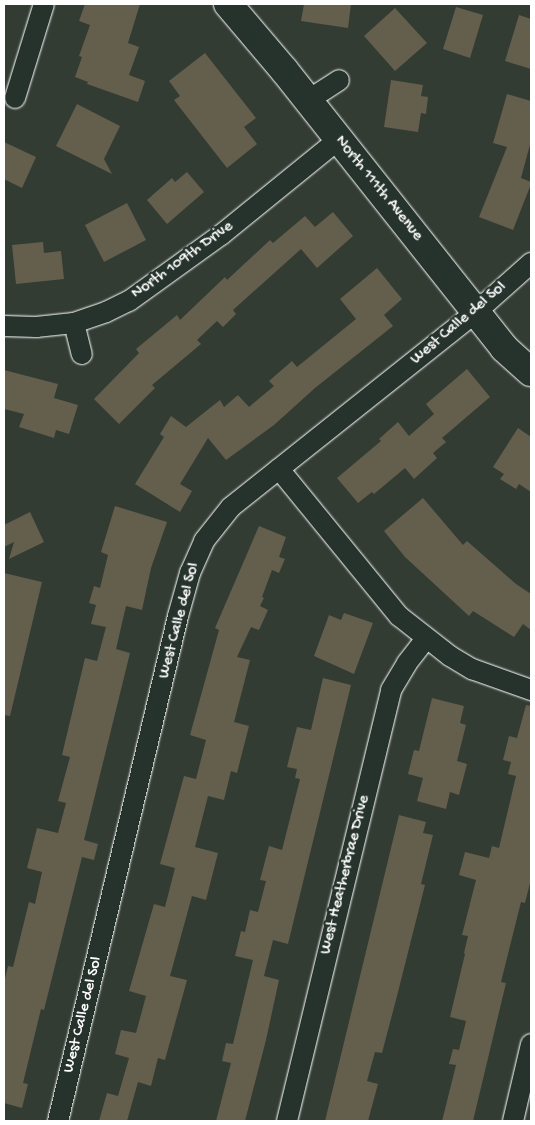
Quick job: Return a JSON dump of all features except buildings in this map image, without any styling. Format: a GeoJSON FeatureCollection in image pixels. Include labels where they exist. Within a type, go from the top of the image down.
{"type":"FeatureCollection","features":[{"type":"Feature","properties":{"kind":"street"},"geometry":{"type":"LineString","coordinates":[[15,98],[31,40],[44,4]]}},
{"type":"Feature","properties":{"kind":"street","name":"North 111th Avenue"},"geometry":{"type":"LineString","coordinates":[[228,4],[504,348],[531,372]]}},
{"type":"Feature","properties":{"kind":"street"},"geometry":{"type":"LineString","coordinates":[[307,101],[339,80]]}},
{"type":"Feature","properties":{"kind":"street","name":"North 109th Drive"},"geometry":{"type":"LineString","coordinates":[[4,326],[36,327],[74,323],[106,312],[129,301],[164,278],[338,140]]}},
{"type":"Feature","properties":{"kind":"street","name":"West Calle del Sol"},"geometry":{"type":"LineString","coordinates":[[58,1121],[190,573],[204,541],[231,507],[476,312],[531,263]]}},
{"type":"Feature","properties":{"kind":"street"},"geometry":{"type":"LineString","coordinates":[[74,323],[82,354]]}},
{"type":"Feature","properties":{"kind":"street"},"geometry":{"type":"LineString","coordinates":[[279,469],[381,597],[399,616],[426,639],[472,669],[531,690]]}},
{"type":"Feature","properties":{"kind":"street","name":"West Heatherbrae Drive"},"geometry":{"type":"LineString","coordinates":[[286,1121],[390,690],[406,663],[426,639]]}},
{"type":"Feature","properties":{"kind":"street"},"geometry":{"type":"LineString","coordinates":[[513,1121],[531,1044]]}}]}
